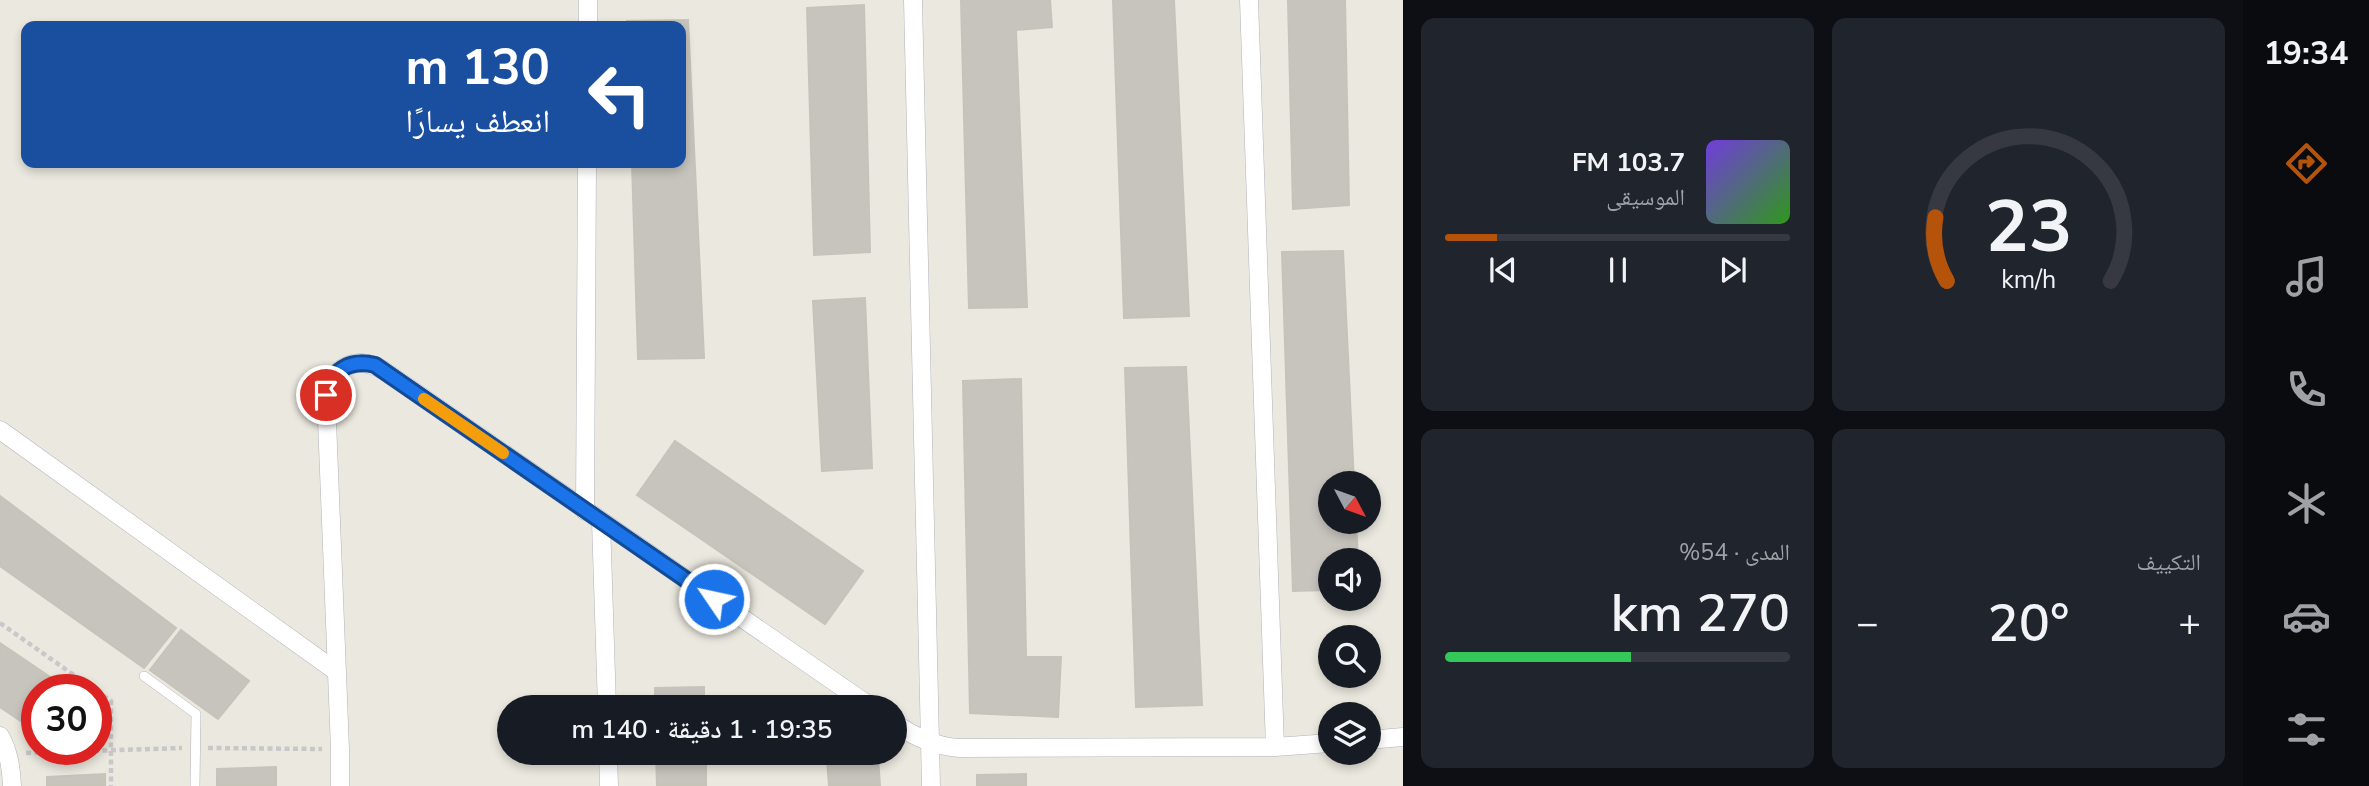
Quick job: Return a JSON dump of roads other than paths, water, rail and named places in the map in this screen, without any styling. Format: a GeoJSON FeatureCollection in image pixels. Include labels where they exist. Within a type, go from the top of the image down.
{"type":"FeatureCollection","features":[{"type":"Feature","properties":{"kind":"street"},"geometry":{"type":"LineString","coordinates":[[588,0],[588,21]]}},
{"type":"Feature","properties":{"kind":"street"},"geometry":{"type":"LineString","coordinates":[[913,0],[932,786]]}},
{"type":"Feature","properties":{"kind":"street"},"geometry":{"type":"LineString","coordinates":[[1249,0],[1275,747]]}},
{"type":"Feature","properties":{"kind":"street"},"geometry":{"type":"LineString","coordinates":[[585,510],[587,168]]}},
{"type":"Feature","properties":{"kind":"street"},"geometry":{"type":"LineString","coordinates":[[340,786],[326,395],[332,377],[339,370],[356,363],[375,365],[853,695]]}},
{"type":"Feature","properties":{"kind":"street"},"geometry":{"type":"LineString","coordinates":[[0,430],[337,673]]}},
{"type":"Feature","properties":{"kind":"street"},"geometry":{"type":"LineString","coordinates":[[601,522],[607,695]]}},
{"type":"Feature","properties":{"kind":"street"},"geometry":{"type":"LineString","coordinates":[[907,731],[931,744],[959,748],[1275,747],[1318,744]]}},
{"type":"Feature","properties":{"kind":"street"},"geometry":{"type":"LineString","coordinates":[[0,736],[8,754],[12,786]]}},
{"type":"Feature","properties":{"kind":"street"},"geometry":{"type":"LineString","coordinates":[[1381,739],[1403,737]]}},
{"type":"Feature","properties":{"kind":"street"},"geometry":{"type":"LineString","coordinates":[[608,765],[609,786]]}},
{"type":"Feature","properties":{"kind":"lane"},"geometry":{"type":"LineString","coordinates":[[144,676],[195,714],[195,786]]}}]}
